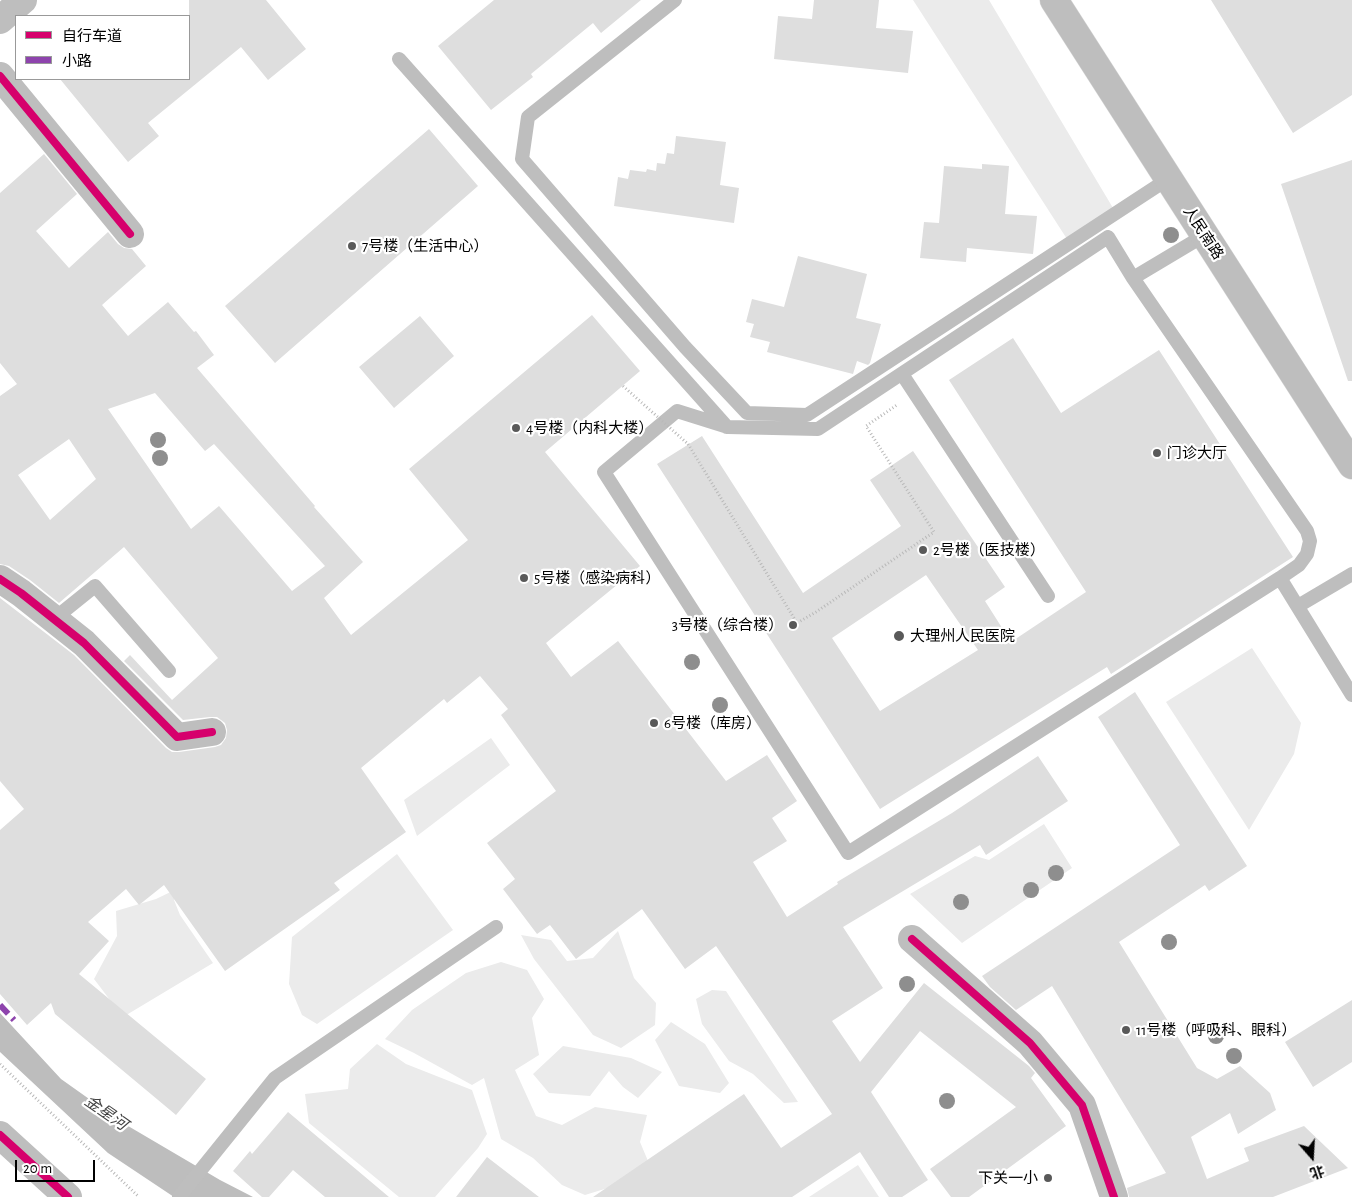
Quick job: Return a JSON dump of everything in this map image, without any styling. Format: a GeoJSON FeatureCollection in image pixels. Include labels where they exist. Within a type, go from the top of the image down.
{"type":"FeatureCollection","features":[{"type":"Feature","properties":{"kind":"street"},"geometry":{"type":"LineString","coordinates":[[0,20],[23,0]]}},
{"type":"Feature","properties":{"kind":"street","name":"人民南路"},"geometry":{"type":"LineString","coordinates":[[1054,0],[1352,465]]}},
{"type":"Feature","properties":{"kind":"street"},"geometry":{"type":"LineString","coordinates":[[0,76],[130,234]]}},
{"type":"Feature","properties":{"kind":"street"},"geometry":{"type":"LineString","coordinates":[[0,579],[21,593],[84,643],[177,737],[212,732]]}},
{"type":"Feature","properties":{"kind":"street"},"geometry":{"type":"LineString","coordinates":[[912,939],[1030,1043],[1082,1105],[1114,1197]]}},
{"type":"Feature","properties":{"kind":"street"},"geometry":{"type":"LineString","coordinates":[[0,1135],[68,1197]]}},
{"type":"Feature","properties":{"kind":"lane"},"geometry":{"type":"LineString","coordinates":[[675,0],[528,117],[522,159],[685,347],[747,413],[808,415],[1168,179]]}},
{"type":"Feature","properties":{"kind":"lane"},"geometry":{"type":"LineString","coordinates":[[399,59],[728,427]]}},
{"type":"Feature","properties":{"kind":"lane"},"geometry":{"type":"LineString","coordinates":[[1133,278],[1205,235]]}},
{"type":"Feature","properties":{"kind":"lane"},"geometry":{"type":"LineString","coordinates":[[1108,238],[1133,278],[1308,531],[1310,541],[1307,554],[1299,565],[1280,578],[848,853],[604,472],[677,411],[728,427],[818,428],[902,374],[1108,238]]}},
{"type":"Feature","properties":{"kind":"lane"},"geometry":{"type":"LineString","coordinates":[[902,374],[1048,596]]}},
{"type":"Feature","properties":{"kind":"lane"},"geometry":{"type":"LineString","coordinates":[[1298,606],[1352,574]]}},
{"type":"Feature","properties":{"kind":"lane"},"geometry":{"type":"LineString","coordinates":[[1280,578],[1352,695]]}},
{"type":"Feature","properties":{"kind":"lane"},"geometry":{"type":"LineString","coordinates":[[54,619],[95,586],[169,671]]}},
{"type":"Feature","properties":{"kind":"lane"},"geometry":{"type":"LineString","coordinates":[[179,1197],[275,1078],[496,927]]}},
{"type":"Feature","properties":{"kind":"path"},"geometry":{"type":"LineString","coordinates":[[623,386],[688,444],[797,623],[934,532],[891,466]]}},
{"type":"Feature","properties":{"kind":"path"},"geometry":{"type":"LineString","coordinates":[[0,1064],[139,1197]]}},
{"type":"Feature","properties":{"kind":"shaded area"},"geometry":{"type":"Polygon","coordinates":[[[913,0],[989,0],[1113,208],[1067,239],[913,0]]]}},
{"type":"Feature","properties":{"kind":"shaded area"},"geometry":{"type":"Polygon","coordinates":[[[1252,648],[1301,723],[1294,754],[1249,830],[1166,702],[1252,648]]]}},
{"type":"Feature","properties":{"kind":"shaded area"},"geometry":{"type":"Polygon","coordinates":[[[491,738],[510,765],[417,836],[404,800],[491,738]]]}},
{"type":"Feature","properties":{"kind":"shaded area"},"geometry":{"type":"Polygon","coordinates":[[[1044,824],[1072,868],[962,943],[910,894],[975,856],[989,860],[1044,824]]]}},
{"type":"Feature","properties":{"kind":"shaded area"},"geometry":{"type":"Polygon","coordinates":[[[397,854],[453,930],[317,1024],[302,1015],[289,984],[292,937],[397,854]]]}},
{"type":"Feature","properties":{"kind":"shaded area"},"geometry":{"type":"Polygon","coordinates":[[[183,886],[174,900],[180,915],[213,963],[123,1017],[94,979],[117,936],[116,911],[156,899],[183,886]]]}},
{"type":"Feature","properties":{"kind":"shaded area"},"geometry":{"type":"Polygon","coordinates":[[[618,931],[634,978],[656,1003],[655,1025],[621,1048],[593,1035],[534,959],[521,935],[551,940],[567,961],[593,958],[618,931]]]}},
{"type":"Feature","properties":{"kind":"shaded area"},"geometry":{"type":"Polygon","coordinates":[[[501,962],[527,970],[544,999],[532,1018],[539,1055],[515,1070],[536,1116],[562,1125],[595,1107],[647,1115],[640,1142],[648,1161],[624,1183],[585,1195],[562,1185],[533,1158],[501,1139],[484,1078],[472,1085],[385,1039],[412,1010],[466,973],[501,962]]]}},
{"type":"Feature","properties":{"kind":"shaded area"},"geometry":{"type":"Polygon","coordinates":[[[712,990],[726,991],[798,1102],[784,1103],[753,1074],[729,1061],[702,1024],[696,999],[712,990]]]}},
{"type":"Feature","properties":{"kind":"shaded area"},"geometry":{"type":"Polygon","coordinates":[[[671,1022],[705,1044],[729,1083],[720,1093],[679,1086],[655,1040],[671,1022]]]}},
{"type":"Feature","properties":{"kind":"shaded area"},"geometry":{"type":"Polygon","coordinates":[[[377,1044],[406,1064],[472,1090],[487,1134],[478,1148],[435,1197],[399,1197],[309,1123],[305,1094],[348,1089],[350,1069],[377,1044]]]}},
{"type":"Feature","properties":{"kind":"shaded area"},"geometry":{"type":"Polygon","coordinates":[[[563,1046],[631,1058],[662,1072],[638,1098],[623,1087],[609,1071],[590,1096],[549,1093],[533,1074],[563,1046]]]}},
{"type":"Feature","properties":{"kind":"shaded area"},"geometry":{"type":"Polygon","coordinates":[[[858,1165],[879,1197],[809,1197],[858,1165]]]}},
{"type":"Feature","properties":{"kind":"water","name":"金星河"},"geometry":{"type":"Polygon","coordinates":[[[0,1013],[61,1079],[123,1123],[220,1180],[253,1197],[174,1197],[108,1153],[0,1052],[0,1013]]]}},
{"type":"Feature","properties":{"kind":"building"},"geometry":{"type":"Polygon","coordinates":[[[189,0],[266,0],[306,49],[268,80],[241,47],[148,123],[159,136],[128,162],[61,80],[190,80],[189,0]]]}},
{"type":"Feature","properties":{"kind":"building"},"geometry":{"type":"Polygon","coordinates":[[[494,0],[641,0],[601,33],[593,23],[531,74],[533,77],[491,110],[438,46],[494,0]]]}},
{"type":"Feature","properties":{"kind":"building"},"geometry":{"type":"Polygon","coordinates":[[[814,0],[879,0],[876,28],[913,31],[908,73],[774,59],[778,16],[812,19],[814,0]]]}},
{"type":"Feature","properties":{"kind":"building"},"geometry":{"type":"Polygon","coordinates":[[[1211,0],[1352,0],[1352,95],[1293,133],[1211,0]]]}},
{"type":"Feature","properties":{"kind":"building","name":"7号楼（生活中心）"},"geometry":{"type":"Polygon","coordinates":[[[429,129],[478,186],[275,363],[225,306],[429,129]]]}},
{"type":"Feature","properties":{"kind":"building"},"geometry":{"type":"Polygon","coordinates":[[[676,136],[726,142],[720,185],[739,188],[734,223],[614,206],[618,177],[628,179],[630,170],[646,172],[647,169],[656,171],[657,163],[665,164],[667,153],[674,154],[676,136]]]}},
{"type":"Feature","properties":{"kind":"building"},"geometry":{"type":"Polygon","coordinates":[[[44,154],[77,194],[36,231],[69,268],[108,232],[118,244],[124,248],[132,249],[146,266],[102,305],[128,336],[168,302],[194,332],[196,331],[214,355],[197,368],[363,562],[324,598],[351,635],[468,540],[409,469],[592,315],[640,371],[545,452],[640,566],[546,643],[571,677],[618,641],[726,781],[767,755],[797,801],[772,818],[787,841],[753,862],[787,917],[838,884],[837,882],[952,813],[1038,756],[1068,801],[986,855],[980,845],[843,927],[883,988],[832,1021],[860,1062],[924,983],[1029,1066],[1035,1073],[1031,1078],[1066,1126],[969,1197],[951,1197],[930,1169],[1016,1107],[920,1031],[871,1092],[928,1180],[902,1197],[889,1197],[860,1152],[792,1197],[593,1197],[744,1094],[781,1148],[832,1114],[716,946],[685,969],[642,909],[576,959],[550,925],[537,934],[503,889],[515,879],[487,843],[556,791],[501,715],[508,709],[480,676],[447,703],[444,699],[361,768],[406,832],[334,883],[340,890],[225,971],[164,885],[139,905],[126,889],[88,922],[109,941],[79,974],[206,1079],[176,1115],[55,1014],[51,1003],[27,1025],[0,994],[0,830],[24,809],[0,781],[0,598],[74,655],[172,752],[221,745],[226,738],[227,730],[225,723],[217,717],[183,720],[124,661],[130,655],[172,700],[218,658],[124,547],[59,603],[9,566],[0,564],[0,396],[17,384],[0,363],[0,193],[44,154]],[[155,393],[108,409],[191,529],[219,506],[292,591],[325,566],[214,444],[205,451],[155,393]],[[69,439],[18,475],[50,520],[96,479],[69,439]]]}},
{"type":"Feature","properties":{"kind":"building"},"geometry":{"type":"Polygon","coordinates":[[[1352,160],[1352,381],[1348,381],[1281,184],[1352,160]]]}},
{"type":"Feature","properties":{"kind":"building"},"geometry":{"type":"Polygon","coordinates":[[[982,164],[1009,166],[1005,214],[1037,216],[1033,254],[967,248],[966,262],[920,258],[924,222],[939,223],[944,166],[982,169],[982,164]]]}},
{"type":"Feature","properties":{"kind":"building"},"geometry":{"type":"Polygon","coordinates":[[[798,256],[867,274],[856,318],[881,324],[870,363],[868,365],[857,361],[853,374],[767,352],[770,342],[750,337],[754,324],[746,322],[752,299],[784,307],[798,256]]]}},
{"type":"Feature","properties":{"kind":"building"},"geometry":{"type":"Polygon","coordinates":[[[420,316],[454,356],[394,408],[359,367],[420,316]]]}},
{"type":"Feature","properties":{"kind":"building"},"geometry":{"type":"Polygon","coordinates":[[[1013,338],[1061,413],[1159,350],[1293,557],[1111,674],[1107,667],[880,809],[657,464],[702,436],[803,593],[901,526],[870,480],[913,451],[1005,587],[985,601],[1011,642],[1086,592],[949,380],[1013,338]],[[926,575],[832,638],[880,711],[978,650],[926,575]]]}},
{"type":"Feature","properties":{"kind":"building"},"geometry":{"type":"Polygon","coordinates":[[[1135,692],[1247,866],[1209,891],[1205,885],[1119,942],[1197,1068],[1217,1079],[1240,1066],[1270,1093],[1276,1110],[1238,1134],[1230,1113],[1191,1137],[1207,1179],[1249,1161],[1244,1148],[1304,1126],[1348,1168],[1273,1197],[1129,1197],[1127,1188],[1166,1173],[1052,986],[1016,1010],[990,987],[982,976],[1180,845],[1098,717],[1135,692]]]}},
{"type":"Feature","properties":{"kind":"building"},"geometry":{"type":"Polygon","coordinates":[[[1352,1000],[1352,1062],[1313,1087],[1285,1042],[1352,1000]]]}},
{"type":"Feature","properties":{"kind":"building"},"geometry":{"type":"Polygon","coordinates":[[[288,1112],[389,1197],[325,1197],[293,1170],[269,1197],[262,1197],[233,1171],[250,1151],[252,1154],[288,1112]]]}},
{"type":"Feature","properties":{"kind":"building"},"geometry":{"type":"Polygon","coordinates":[[[487,1157],[539,1197],[456,1197],[487,1157]]]}},
{"type":"Feature","properties":{"kind":"marked path"},"geometry":{"type":"LineString","coordinates":[[0,1005],[14,1020]]}},
{"type":"Feature","properties":{"kind":"cycle path"},"geometry":{"type":"LineString","coordinates":[[0,76],[130,234]]}},
{"type":"Feature","properties":{"kind":"cycle path"},"geometry":{"type":"LineString","coordinates":[[0,579],[21,593],[84,643],[177,737],[212,732]]}},
{"type":"Feature","properties":{"kind":"cycle path"},"geometry":{"type":"LineString","coordinates":[[912,939],[1030,1043],[1082,1105],[1114,1197]]}},
{"type":"Feature","properties":{"kind":"cycle path"},"geometry":{"type":"LineString","coordinates":[[0,1135],[68,1197]]}},
{"type":"Feature","properties":{"kind":"place","name":"7号楼（生活中心）"},"geometry":{"type":"Point","coordinates":[352,246]}},
{"type":"Feature","properties":{"kind":"place","name":"4号楼（内科大楼）"},"geometry":{"type":"Point","coordinates":[516,428]}},
{"type":"Feature","properties":{"kind":"place","name":"门诊大厅"},"geometry":{"type":"Point","coordinates":[1157,453]}},
{"type":"Feature","properties":{"kind":"place","name":"2号楼（医技楼）"},"geometry":{"type":"Point","coordinates":[923,550]}},
{"type":"Feature","properties":{"kind":"place","name":"5号楼（感染病科）"},"geometry":{"type":"Point","coordinates":[524,578]}},
{"type":"Feature","properties":{"kind":"place","name":"3号楼（综合楼）"},"geometry":{"type":"Point","coordinates":[793,625]}},
{"type":"Feature","properties":{"kind":"place","name":"大理州人民医院"},"geometry":{"type":"Point","coordinates":[899,636]}},
{"type":"Feature","properties":{"kind":"place","name":"6号楼（库房）"},"geometry":{"type":"Point","coordinates":[654,723]}},
{"type":"Feature","properties":{"kind":"place","name":"11号楼（呼吸科、眼科）"},"geometry":{"type":"Point","coordinates":[1126,1030]}},
{"type":"Feature","properties":{"kind":"place","name":"下关一小"},"geometry":{"type":"Point","coordinates":[1048,1178]}}]}
